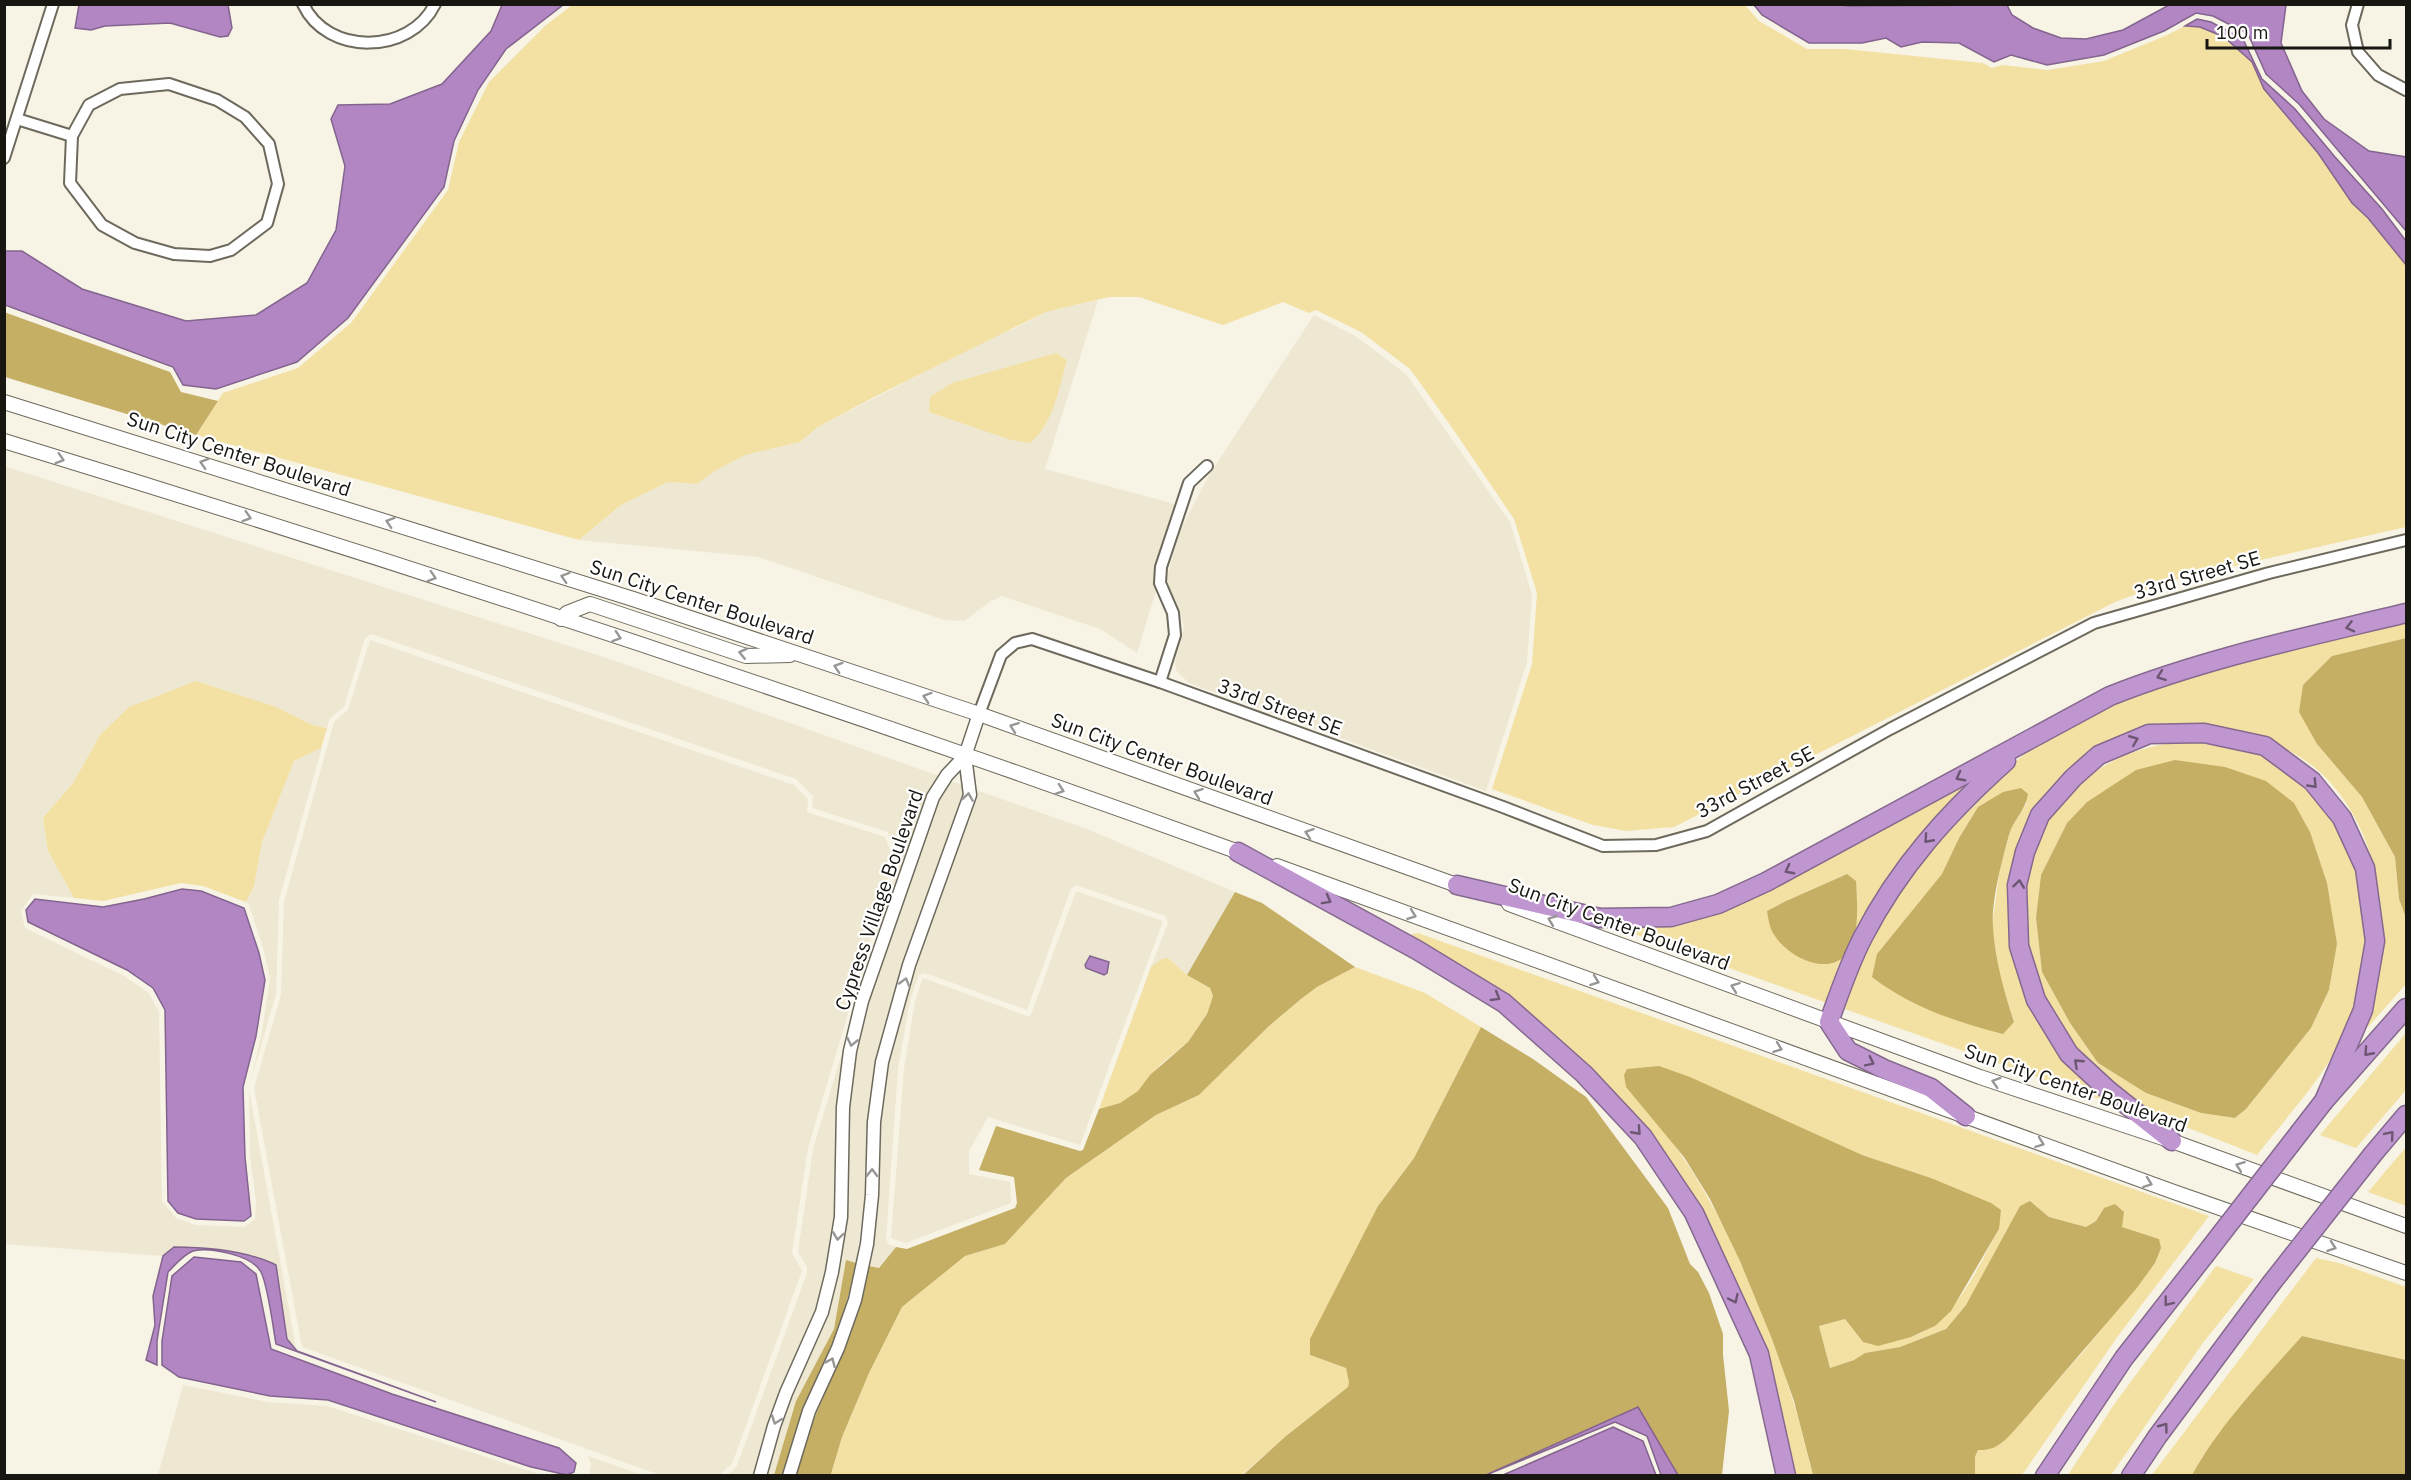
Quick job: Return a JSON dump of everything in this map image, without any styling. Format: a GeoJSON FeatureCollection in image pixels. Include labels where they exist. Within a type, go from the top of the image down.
{"type":"FeatureCollection","features":[{"type":"Feature","properties":{"kind":"highway"},"geometry":{"type":"LineString","coordinates":[[1457,885],[1600,918],[1671,917],[1718,904],[1766,882],[2110,696],[2163,675],[2230,655],[2406,613]]}},
{"type":"Feature","properties":{"kind":"highway"},"geometry":{"type":"LineString","coordinates":[[2172,1141],[2108,1090],[2069,1054],[2036,1000],[2019,946],[2017,885],[2025,852],[2040,815],[2073,778],[2099,755],[2149,734],[2204,733],[2265,746],[2312,781],[2342,818],[2365,868],[2375,941],[2363,1010],[2324,1101]]}},
{"type":"Feature","properties":{"kind":"highway"},"geometry":{"type":"LineString","coordinates":[[1965,1116],[1931,1088],[1848,1051],[1829,1022],[1862,938],[1919,849],[1965,797],[2030,739]]}},
{"type":"Feature","properties":{"kind":"highway"},"geometry":{"type":"LineString","coordinates":[[1238,852],[1417,950],[1504,1003],[1584,1074],[1643,1137],[1694,1213],[1759,1354],[1786,1476]]}},
{"type":"Feature","properties":{"kind":"highway"},"geometry":{"type":"LineString","coordinates":[[2045,1476],[2124,1358],[2324,1101],[2406,1008]]}},
{"type":"Feature","properties":{"kind":"highway"},"geometry":{"type":"LineString","coordinates":[[2131,1476],[2157,1437],[2270,1285],[2406,1114]]}},
{"type":"Feature","properties":{"kind":"main road","name":"Sun City Center Boulevard"},"geometry":{"type":"LineString","coordinates":[[4,402],[611,592],[979,714],[1457,885],[1980,1077],[2172,1141],[2406,1226]]}},
{"type":"Feature","properties":{"kind":"main road"},"geometry":{"type":"LineString","coordinates":[[4,441],[561,619],[965,756],[1238,852],[1965,1116],[2406,1273]]}},
{"type":"Feature","properties":{"kind":"main road"},"geometry":{"type":"LineString","coordinates":[[561,619],[567,613],[590,604],[746,656],[801,655]]}},
{"type":"Feature","properties":{"kind":"street"},"geometry":{"type":"LineString","coordinates":[[4,158],[53,4]]}},
{"type":"Feature","properties":{"kind":"street"},"geometry":{"type":"LineString","coordinates":[[303,4],[306,11],[326,32],[355,43],[387,42],[409,32],[430,15],[435,4]]}},
{"type":"Feature","properties":{"kind":"street"},"geometry":{"type":"LineString","coordinates":[[2358,4],[2352,25],[2358,52],[2378,75],[2406,90]]}},
{"type":"Feature","properties":{"kind":"street"},"geometry":{"type":"LineString","coordinates":[[169,84],[217,100],[245,117],[269,144],[278,184],[267,223],[231,250],[210,256],[174,254],[135,243],[102,225],[70,183],[72,136],[89,105],[120,89],[169,84]]}},
{"type":"Feature","properties":{"kind":"street"},"geometry":{"type":"LineString","coordinates":[[17,119],[72,136]]}},
{"type":"Feature","properties":{"kind":"street"},"geometry":{"type":"LineString","coordinates":[[1160,682],[1174,635],[1173,613],[1160,583],[1161,567],[1189,483],[1207,466]]}},
{"type":"Feature","properties":{"kind":"street","name":"33rd Street SE"},"geometry":{"type":"LineString","coordinates":[[979,714],[1001,655],[1015,643],[1032,639],[1160,682],[1503,807],[1603,846],[1656,845],[1707,831],[1890,729],[2094,623],[2269,573],[2406,540]]}},
{"type":"Feature","properties":{"kind":"street"},"geometry":{"type":"LineString","coordinates":[[789,1476],[809,1411],[838,1348],[855,1300],[867,1244],[872,1195],[874,1122],[882,1062],[909,965],[970,795],[965,756],[979,714]]}},
{"type":"Feature","properties":{"kind":"street","name":"Cypress Village Boulevard"},"geometry":{"type":"LineString","coordinates":[[760,1476],[782,1404],[822,1312],[832,1272],[841,1217],[843,1107],[850,1051],[862,1001],[933,797],[947,775],[965,756]]}},
{"type":"Feature","properties":{"kind":"shaded area"},"geometry":{"type":"Polygon","coordinates":[[[1744,4],[1759,21],[1807,49],[1845,49],[1983,63],[1992,68],[2002,65],[2047,70],[2104,61],[2185,26],[2200,27],[2224,37],[2252,62],[2264,89],[2318,154],[2352,203],[2368,218],[2406,265],[2406,527],[2173,580],[2115,602],[1674,827],[1626,831],[1593,825],[1492,789],[1532,664],[1537,593],[1514,519],[1410,369],[1361,332],[1316,310],[1309,313],[1283,302],[1223,325],[1139,297],[1109,297],[1046,312],[876,396],[818,427],[800,442],[745,455],[713,472],[697,484],[668,482],[621,505],[579,540],[196,435],[223,393],[298,368],[351,323],[448,190],[459,142],[489,82],[545,26],[572,5],[1744,4]]]}},
{"type":"Feature","properties":{"kind":"shaded area"},"geometry":{"type":"Polygon","coordinates":[[[79,5],[228,5],[232,28],[228,36],[220,37],[170,23],[105,26],[91,30],[75,28],[79,5]]]}},
{"type":"Feature","properties":{"kind":"shaded area"},"geometry":{"type":"Polygon","coordinates":[[[502,5],[563,5],[506,49],[478,90],[454,141],[444,187],[348,318],[297,362],[216,389],[183,385],[173,367],[5,305],[5,251],[22,251],[82,289],[186,321],[256,315],[307,283],[336,230],[345,166],[331,119],[338,105],[390,104],[442,84],[491,31],[502,5]]]}},
{"type":"Feature","properties":{"kind":"shaded area"},"geometry":{"type":"Polygon","coordinates":[[[1754,5],[2007,5],[2012,15],[2033,28],[2061,38],[2086,39],[2123,30],[2169,5],[2286,5],[2281,43],[2302,91],[2324,119],[2369,151],[2406,157],[2406,231],[2299,104],[2266,74],[2248,34],[2213,16],[2196,13],[2164,31],[2104,55],[2047,65],[2011,55],[1994,62],[1959,43],[1922,42],[1901,47],[1886,38],[1862,43],[1809,43],[1762,15],[1754,5]]]}},
{"type":"Feature","properties":{"kind":"shaded area"},"geometry":{"type":"Polygon","coordinates":[[[2197,19],[2211,22],[2243,39],[2262,79],[2295,109],[2382,209],[2406,241],[2406,265],[2368,218],[2352,203],[2318,153],[2264,89],[2252,62],[2224,37],[2200,27],[2185,26],[2197,19]]]}},
{"type":"Feature","properties":{"kind":"shaded area"},"geometry":{"type":"Polygon","coordinates":[[[1098,300],[1045,469],[1182,506],[1137,653],[1100,629],[1002,596],[991,601],[964,621],[944,620],[758,557],[579,540],[621,505],[668,482],[697,484],[713,472],[745,455],[800,442],[818,427],[985,341],[1046,312],[1098,300]]]}},
{"type":"Feature","properties":{"kind":"shaded area"},"geometry":{"type":"Polygon","coordinates":[[[4,312],[170,372],[181,392],[218,401],[196,435],[5,377],[4,312]]]}},
{"type":"Feature","properties":{"kind":"shaded area"},"geometry":{"type":"Polygon","coordinates":[[[1314,315],[1357,337],[1406,374],[1510,522],[1532,595],[1527,662],[1486,791],[1189,683],[1176,670],[1175,661],[1184,628],[1180,611],[1167,584],[1181,529],[1209,475],[1314,315]]]}},
{"type":"Feature","properties":{"kind":"shaded area"},"geometry":{"type":"Polygon","coordinates":[[[1056,353],[1067,360],[1058,394],[1045,426],[1030,443],[1011,440],[929,412],[930,397],[952,383],[1056,353]]]}},
{"type":"Feature","properties":{"kind":"shaded area"},"geometry":{"type":"Polygon","coordinates":[[[4,466],[613,660],[939,776],[927,795],[866,972],[899,861],[888,832],[812,808],[813,796],[796,779],[371,634],[365,638],[344,707],[330,718],[327,728],[312,725],[276,707],[100,735],[73,783],[43,818],[48,851],[74,898],[33,894],[21,911],[25,928],[124,976],[149,993],[159,1012],[162,1201],[176,1218],[195,1225],[244,1227],[255,1219],[256,1201],[250,1156],[249,1090],[296,1348],[287,1339],[276,1265],[264,1259],[194,1247],[174,1247],[163,1256],[5,1244],[4,466]]]}},
{"type":"Feature","properties":{"kind":"shaded area"},"geometry":{"type":"Polygon","coordinates":[[[2406,620],[2406,638],[2332,656],[2317,744],[2362,797],[2395,857],[2399,899],[2406,918],[2406,984],[2368,1027],[2365,1026],[2374,995],[2379,964],[2380,898],[2374,866],[2349,807],[2329,781],[2299,756],[2264,739],[2239,731],[2190,724],[2130,735],[2120,740],[2027,834],[2021,967],[2105,1097],[2105,1101],[1839,1007],[1860,957],[1926,849],[2010,766],[2037,744],[2091,712],[2191,672],[2406,620]],[[2027,803],[1978,807],[1959,838],[1943,874],[1877,954],[2002,1033],[2014,1021],[1999,974],[1992,925],[2000,869],[2011,828],[2027,803]]]}},
{"type":"Feature","properties":{"kind":"shaded area"},"geometry":{"type":"Polygon","coordinates":[[[2406,638],[2406,918],[2399,899],[2395,857],[2362,797],[2317,744],[2299,712],[2303,685],[2332,656],[2406,638]]]}},
{"type":"Feature","properties":{"kind":"shaded area"},"geometry":{"type":"Polygon","coordinates":[[[370,640],[794,785],[808,799],[807,812],[885,837],[894,860],[808,1148],[792,1253],[802,1271],[732,1464],[719,1475],[660,1475],[302,1347],[254,1088],[281,995],[284,902],[334,722],[348,710],[370,640]]]}},
{"type":"Feature","properties":{"kind":"shaded area"},"geometry":{"type":"Polygon","coordinates":[[[196,681],[276,707],[312,725],[327,728],[321,748],[294,761],[262,842],[254,886],[246,902],[203,886],[181,883],[103,901],[74,898],[48,851],[43,818],[73,783],[100,735],[129,707],[196,681]]]}},
{"type":"Feature","properties":{"kind":"shaded area"},"geometry":{"type":"Polygon","coordinates":[[[2179,741],[2240,748],[2269,758],[2295,774],[2304,782],[2339,827],[2356,866],[2361,887],[2365,909],[2366,952],[2359,995],[2352,1018],[2317,1080],[2257,1155],[2157,1115],[2119,1095],[2089,1068],[2064,1036],[2045,999],[2031,960],[2025,920],[2027,879],[2037,841],[2057,805],[2089,776],[2113,761],[2137,751],[2179,741]],[[2111,787],[2087,802],[2067,823],[2041,875],[2036,918],[2042,972],[2070,1023],[2098,1063],[2146,1093],[2201,1113],[2235,1118],[2246,1109],[2311,1028],[2329,990],[2337,944],[2111,787]]]}},
{"type":"Feature","properties":{"kind":"shaded area"},"geometry":{"type":"Polygon","coordinates":[[[322,747],[279,900],[276,994],[250,1084],[261,1037],[270,979],[264,951],[246,902],[254,886],[262,842],[294,761],[322,747]]]}},
{"type":"Feature","properties":{"kind":"shaded area"},"geometry":{"type":"Polygon","coordinates":[[[2175,760],[2225,767],[2266,781],[2294,803],[2310,832],[2327,883],[2337,944],[2329,990],[2311,1028],[2246,1109],[2235,1118],[2201,1113],[2146,1093],[2098,1063],[2070,1023],[2042,972],[2036,918],[2041,875],[2067,823],[2087,802],[2136,770],[2175,760]]]}},
{"type":"Feature","properties":{"kind":"shaded area"},"geometry":{"type":"Polygon","coordinates":[[[1975,780],[1945,810],[1827,1003],[1623,930],[1625,926],[1711,915],[1730,908],[1955,787],[1975,780]],[[1847,874],[1768,911],[1855,933],[1857,901],[1847,874]]]}},
{"type":"Feature","properties":{"kind":"shaded area"},"geometry":{"type":"Polygon","coordinates":[[[951,781],[963,785],[964,795],[903,964],[875,1060],[868,1122],[865,1195],[856,1263],[846,1261],[834,1329],[796,1401],[774,1475],[766,1476],[792,1396],[828,1314],[839,1273],[847,1216],[850,1108],[857,1052],[869,1002],[939,800],[951,781]]]}},
{"type":"Feature","properties":{"kind":"shaded area"},"geometry":{"type":"Polygon","coordinates":[[[2021,788],[2028,794],[2027,800],[2009,835],[1998,881],[1993,917],[1998,963],[2014,1022],[2003,1034],[1934,1012],[1902,997],[1872,977],[1877,954],[1942,874],[1959,838],[1978,807],[2003,792],[2021,788]]]}},
{"type":"Feature","properties":{"kind":"shaded area"},"geometry":{"type":"Polygon","coordinates":[[[976,790],[1087,829],[1235,892],[1187,975],[1168,958],[1151,967],[1168,923],[1165,916],[1076,885],[1071,889],[1027,1010],[925,973],[919,975],[910,1000],[898,1069],[886,1239],[888,1244],[896,1247],[879,1268],[869,1266],[878,1195],[881,1122],[888,1063],[915,967],[976,797],[976,790]]]}},
{"type":"Feature","properties":{"kind":"shaded area"},"geometry":{"type":"Polygon","coordinates":[[[1847,874],[1856,881],[1857,907],[1855,934],[1849,950],[1841,959],[1819,964],[1807,961],[1785,948],[1771,929],[1767,911],[1847,874]]]}},
{"type":"Feature","properties":{"kind":"shaded area"},"geometry":{"type":"Polygon","coordinates":[[[182,889],[201,891],[244,908],[259,953],[265,980],[256,1036],[243,1087],[245,1157],[251,1216],[244,1221],[196,1219],[178,1213],[168,1201],[165,1010],[153,988],[127,970],[28,922],[26,910],[35,899],[103,907],[182,889]]]}},
{"type":"Feature","properties":{"kind":"shaded area"},"geometry":{"type":"Polygon","coordinates":[[[1076,891],[1163,921],[1080,1145],[988,1117],[969,1151],[969,1174],[1010,1182],[1011,1203],[906,1243],[891,1238],[904,1069],[915,1001],[923,978],[1030,1017],[1076,891]]]}},
{"type":"Feature","properties":{"kind":"shaded area"},"geometry":{"type":"Polygon","coordinates":[[[1235,892],[1262,903],[1355,967],[1317,987],[1301,999],[1269,1026],[1199,1095],[1156,1115],[1066,1178],[1005,1244],[965,1256],[902,1307],[869,1373],[842,1437],[831,1474],[834,1475],[796,1476],[811,1427],[848,1340],[869,1266],[879,1268],[896,1247],[907,1249],[1015,1208],[1017,1203],[1014,1177],[979,1170],[996,1126],[1083,1150],[1099,1109],[1120,1103],[1138,1091],[1150,1075],[1188,1042],[1207,1014],[1213,996],[1210,988],[1187,975],[1235,892]]]}},
{"type":"Feature","properties":{"kind":"shaded area"},"geometry":{"type":"Polygon","coordinates":[[[1418,933],[2209,1216],[2118,1336],[2022,1475],[1975,1475],[1975,1457],[1978,1450],[2002,1443],[2083,1352],[2155,1263],[2158,1239],[2122,1227],[2104,1208],[2096,1221],[2086,1227],[2049,1217],[2030,1201],[1966,1305],[1946,1329],[1900,1347],[1865,1353],[1854,1360],[1830,1368],[1819,1326],[1845,1319],[1863,1342],[1909,1337],[1925,1331],[1952,1308],[1963,1293],[1999,1229],[1931,1178],[1862,1155],[1658,1123],[1701,1186],[1720,1220],[1754,1292],[1768,1328],[1796,1410],[1813,1475],[1791,1475],[1787,1449],[1684,1186],[1484,981],[1410,935],[1418,933]]]}},
{"type":"Feature","properties":{"kind":"shaded area"},"geometry":{"type":"Polygon","coordinates":[[[1090,956],[1109,962],[1107,973],[1104,975],[1086,968],[1085,965],[1090,956]]]}},
{"type":"Feature","properties":{"kind":"shaded area"},"geometry":{"type":"Polygon","coordinates":[[[1168,958],[1187,975],[1210,988],[1213,996],[1207,1014],[1188,1042],[1161,1064],[1138,1091],[1120,1103],[1099,1109],[1151,967],[1162,959],[1168,958]]]}},
{"type":"Feature","properties":{"kind":"shaded area"},"geometry":{"type":"Polygon","coordinates":[[[1355,967],[1425,993],[1481,1027],[1414,1158],[1378,1206],[1310,1355],[1346,1368],[1350,1382],[1348,1387],[1286,1436],[1242,1475],[831,1474],[842,1437],[869,1373],[902,1307],[965,1256],[1005,1244],[1066,1178],[1156,1115],[1199,1095],[1269,1026],[1301,999],[1317,987],[1355,967]]]}},
{"type":"Feature","properties":{"kind":"shaded area"},"geometry":{"type":"Polygon","coordinates":[[[851,1023],[844,1050],[837,1107],[834,1216],[826,1271],[816,1309],[780,1391],[753,1475],[727,1476],[737,1466],[807,1273],[807,1267],[798,1252],[813,1149],[851,1023]]]}},
{"type":"Feature","properties":{"kind":"shaded area"},"geometry":{"type":"Polygon","coordinates":[[[1481,1027],[1533,1059],[1586,1097],[1668,1208],[1690,1264],[1698,1272],[1709,1293],[1723,1334],[1729,1411],[1722,1475],[1678,1475],[1637,1408],[1486,1475],[1242,1476],[1286,1436],[1348,1387],[1346,1368],[1310,1355],[1310,1339],[1378,1206],[1414,1158],[1481,1027]]]}},
{"type":"Feature","properties":{"kind":"shaded area"},"geometry":{"type":"Polygon","coordinates":[[[2406,1033],[2406,1090],[2356,1148],[2320,1135],[2406,1033]]]}},
{"type":"Feature","properties":{"kind":"shaded area"},"geometry":{"type":"Polygon","coordinates":[[[1659,1066],[1690,1077],[1862,1155],[1931,1178],[1991,1203],[2001,1210],[1999,1229],[1951,1311],[1935,1326],[1911,1337],[1878,1346],[1863,1342],[1845,1319],[1819,1326],[1830,1368],[1854,1360],[1865,1353],[1900,1347],[1946,1329],[1966,1305],[2020,1206],[2030,1201],[2049,1217],[2086,1227],[2096,1221],[2104,1208],[2115,1204],[2124,1212],[2122,1227],[2159,1239],[2161,1248],[2155,1263],[2136,1289],[2011,1434],[1997,1446],[1978,1450],[1975,1457],[1975,1475],[1813,1475],[1794,1401],[1740,1261],[1710,1199],[1684,1157],[1626,1087],[1624,1075],[1627,1069],[1659,1066]]]}},
{"type":"Feature","properties":{"kind":"shaded area"},"geometry":{"type":"Polygon","coordinates":[[[2406,1147],[2406,1206],[2368,1192],[2406,1147]]]}},
{"type":"Feature","properties":{"kind":"shaded area"},"geometry":{"type":"Polygon","coordinates":[[[174,1247],[236,1252],[276,1265],[287,1339],[297,1351],[436,1402],[276,1344],[268,1296],[261,1272],[249,1261],[220,1251],[190,1252],[168,1272],[157,1341],[157,1365],[146,1360],[155,1325],[153,1296],[163,1256],[174,1247]]]}},
{"type":"Feature","properties":{"kind":"shaded area"},"geometry":{"type":"Polygon","coordinates":[[[194,1257],[241,1262],[256,1274],[271,1349],[392,1394],[559,1448],[576,1463],[574,1472],[567,1475],[531,1467],[328,1400],[270,1396],[179,1377],[162,1365],[162,1341],[172,1276],[194,1257]]]}},
{"type":"Feature","properties":{"kind":"shaded area"},"geometry":{"type":"Polygon","coordinates":[[[2316,1258],[2339,1263],[2406,1287],[2406,1360],[2302,1336],[2203,1456],[2192,1475],[2151,1476],[2316,1258]]]}},
{"type":"Feature","properties":{"kind":"shaded area"},"geometry":{"type":"Polygon","coordinates":[[[846,1260],[856,1263],[843,1315],[798,1426],[783,1475],[774,1475],[796,1401],[834,1329],[846,1260]]]}},
{"type":"Feature","properties":{"kind":"shaded area"},"geometry":{"type":"Polygon","coordinates":[[[2216,1266],[2254,1279],[2202,1344],[2111,1475],[2068,1475],[2113,1406],[2216,1266]]]}},
{"type":"Feature","properties":{"kind":"shaded area"},"geometry":{"type":"Polygon","coordinates":[[[2302,1336],[2406,1360],[2406,1475],[2192,1475],[2229,1420],[2302,1336]]]}},
{"type":"Feature","properties":{"kind":"shaded area"},"geometry":{"type":"Polygon","coordinates":[[[183,1385],[268,1402],[327,1406],[542,1475],[158,1475],[183,1385]]]}},
{"type":"Feature","properties":{"kind":"shaded area"},"geometry":{"type":"Polygon","coordinates":[[[1638,1407],[1678,1475],[1661,1475],[1647,1436],[1615,1422],[1486,1475],[1638,1407]]]}},
{"type":"Feature","properties":{"kind":"shaded area"},"geometry":{"type":"Polygon","coordinates":[[[1613,1427],[1643,1441],[1656,1475],[1503,1475],[1613,1427]]]}},
{"type":"Feature","properties":{"kind":"shaded area"},"geometry":{"type":"Polygon","coordinates":[[[588,1456],[642,1475],[589,1475],[591,1464],[588,1456]]]}}]}
